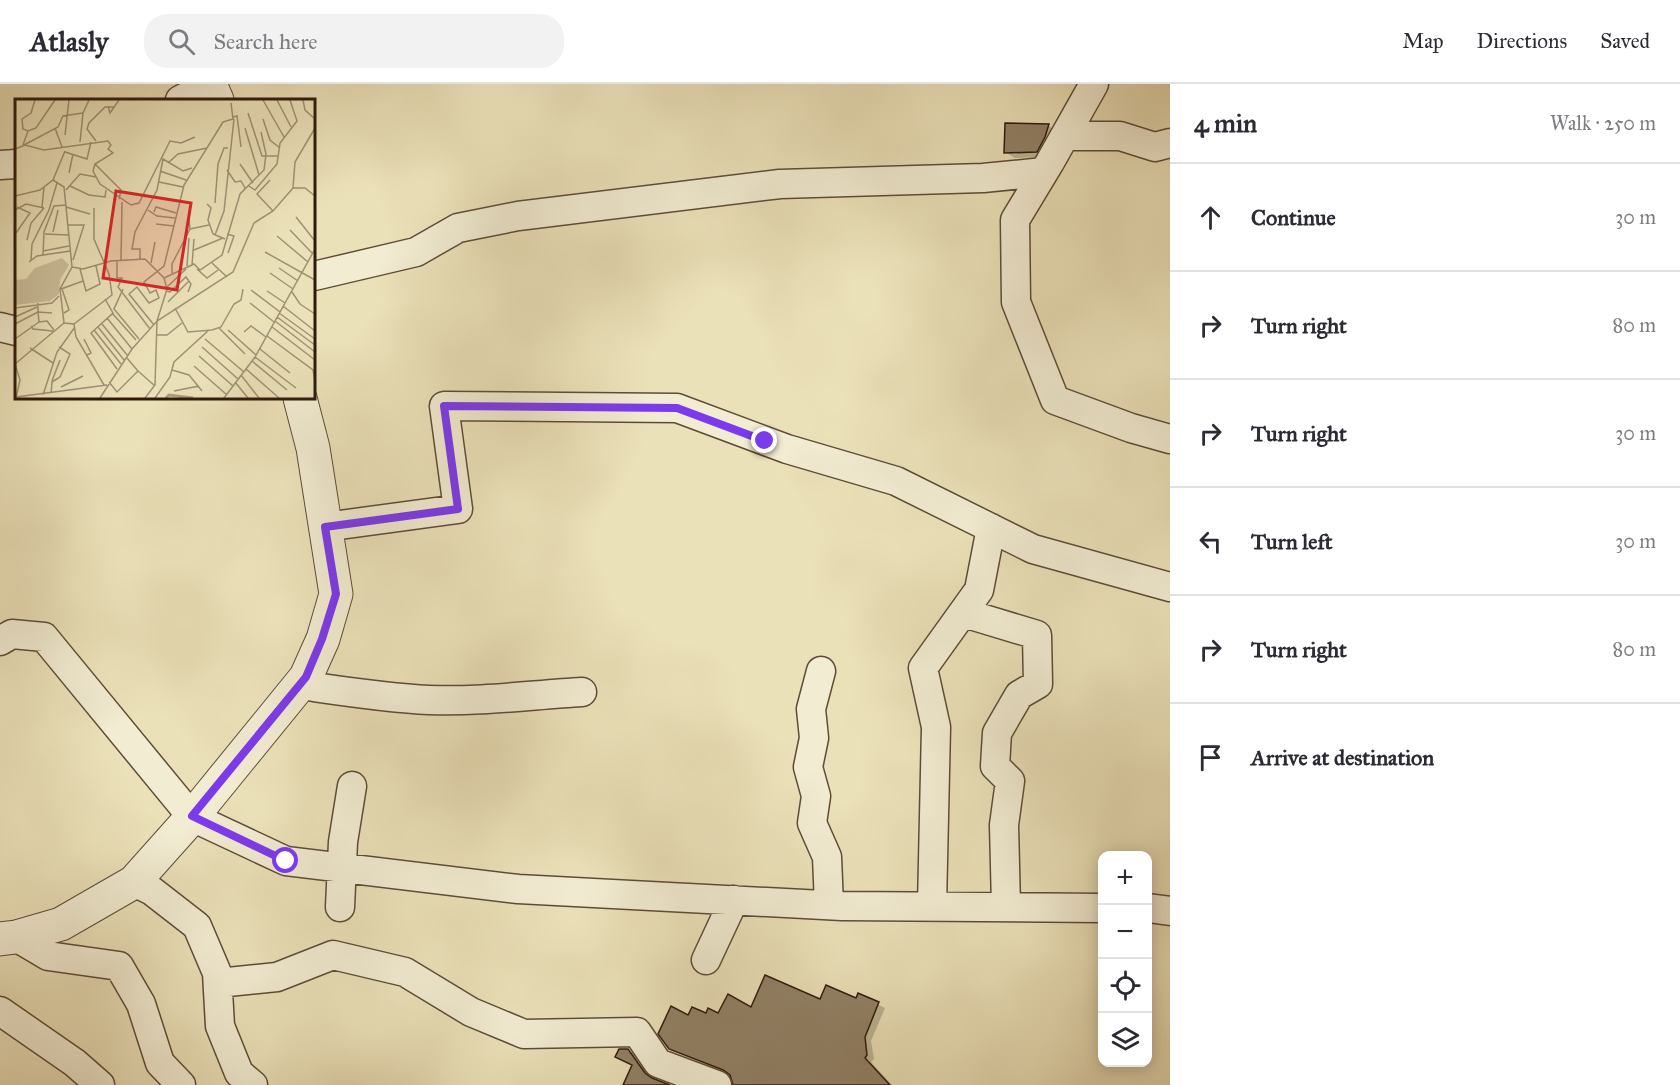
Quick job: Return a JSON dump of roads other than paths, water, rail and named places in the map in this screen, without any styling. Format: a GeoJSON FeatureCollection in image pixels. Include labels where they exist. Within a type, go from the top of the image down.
{"type":"FeatureCollection","features":[{"type":"Feature","properties":{"kind":"street"},"geometry":{"type":"LineString","coordinates":[[182,99],[211,84],[218,99]]}},
{"type":"Feature","properties":{"kind":"street"},"geometry":{"type":"LineString","coordinates":[[1094,84],[1015,220],[1016,302],[1056,400],[1131,429],[1170,439]]}},
{"type":"Feature","properties":{"kind":"street"},"geometry":{"type":"LineString","coordinates":[[1065,136],[1120,136],[1155,147],[1170,143]]}},
{"type":"Feature","properties":{"kind":"street"},"geometry":{"type":"LineString","coordinates":[[0,165],[15,164]]}},
{"type":"Feature","properties":{"kind":"street"},"geometry":{"type":"LineString","coordinates":[[315,276],[416,252],[458,228],[518,216],[780,184],[983,178],[1044,172]]}},
{"type":"Feature","properties":{"kind":"street"},"geometry":{"type":"LineString","coordinates":[[0,327],[15,331]]}},
{"type":"Feature","properties":{"kind":"street"},"geometry":{"type":"LineString","coordinates":[[8,938],[61,924],[134,882],[192,816],[306,677],[322,639],[336,594],[313,448],[300,399]]}},
{"type":"Feature","properties":{"kind":"street"},"geometry":{"type":"LineString","coordinates":[[325,527],[458,509],[444,406],[677,408],[788,449],[896,481],[1033,549],[1170,587]]}},
{"type":"Feature","properties":{"kind":"street"},"geometry":{"type":"LineString","coordinates":[[932,906],[936,727],[923,668],[979,590],[991,528]]}},
{"type":"Feature","properties":{"kind":"street"},"geometry":{"type":"LineString","coordinates":[[964,613],[1037,635],[1038,684],[1019,695],[997,734],[995,766],[1010,781],[1004,825],[1005,907]]}},
{"type":"Feature","properties":{"kind":"street"},"geometry":{"type":"LineString","coordinates":[[0,641],[12,633],[44,637],[192,816],[286,861],[518,889],[830,905],[1098,908]]}},
{"type":"Feature","properties":{"kind":"street"},"geometry":{"type":"LineString","coordinates":[[821,671],[811,709],[814,738],[808,767],[816,795],[812,823],[827,857],[830,905]]}},
{"type":"Feature","properties":{"kind":"street"},"geometry":{"type":"LineString","coordinates":[[300,684],[353,693],[429,700],[503,698],[582,692]]}},
{"type":"Feature","properties":{"kind":"street"},"geometry":{"type":"LineString","coordinates":[[340,907],[343,842],[352,786]]}},
{"type":"Feature","properties":{"kind":"street"},"geometry":{"type":"LineString","coordinates":[[134,882],[152,891],[197,926],[217,973],[220,1026],[239,1073],[253,1085]]}},
{"type":"Feature","properties":{"kind":"street"},"geometry":{"type":"LineString","coordinates":[[706,960],[734,900]]}},
{"type":"Feature","properties":{"kind":"street"},"geometry":{"type":"LineString","coordinates":[[1152,909],[1170,911]]}},
{"type":"Feature","properties":{"kind":"street"},"geometry":{"type":"LineString","coordinates":[[8,938],[48,956],[119,966],[141,1004],[160,1063],[181,1085]]}},
{"type":"Feature","properties":{"kind":"street"},"geometry":{"type":"LineString","coordinates":[[218,983],[277,977],[333,955],[405,972],[471,1012],[524,1034],[637,1032],[658,1063],[717,1085]]}},
{"type":"Feature","properties":{"kind":"street"},"geometry":{"type":"LineString","coordinates":[[0,1011],[75,1063],[93,1083]]}}]}
